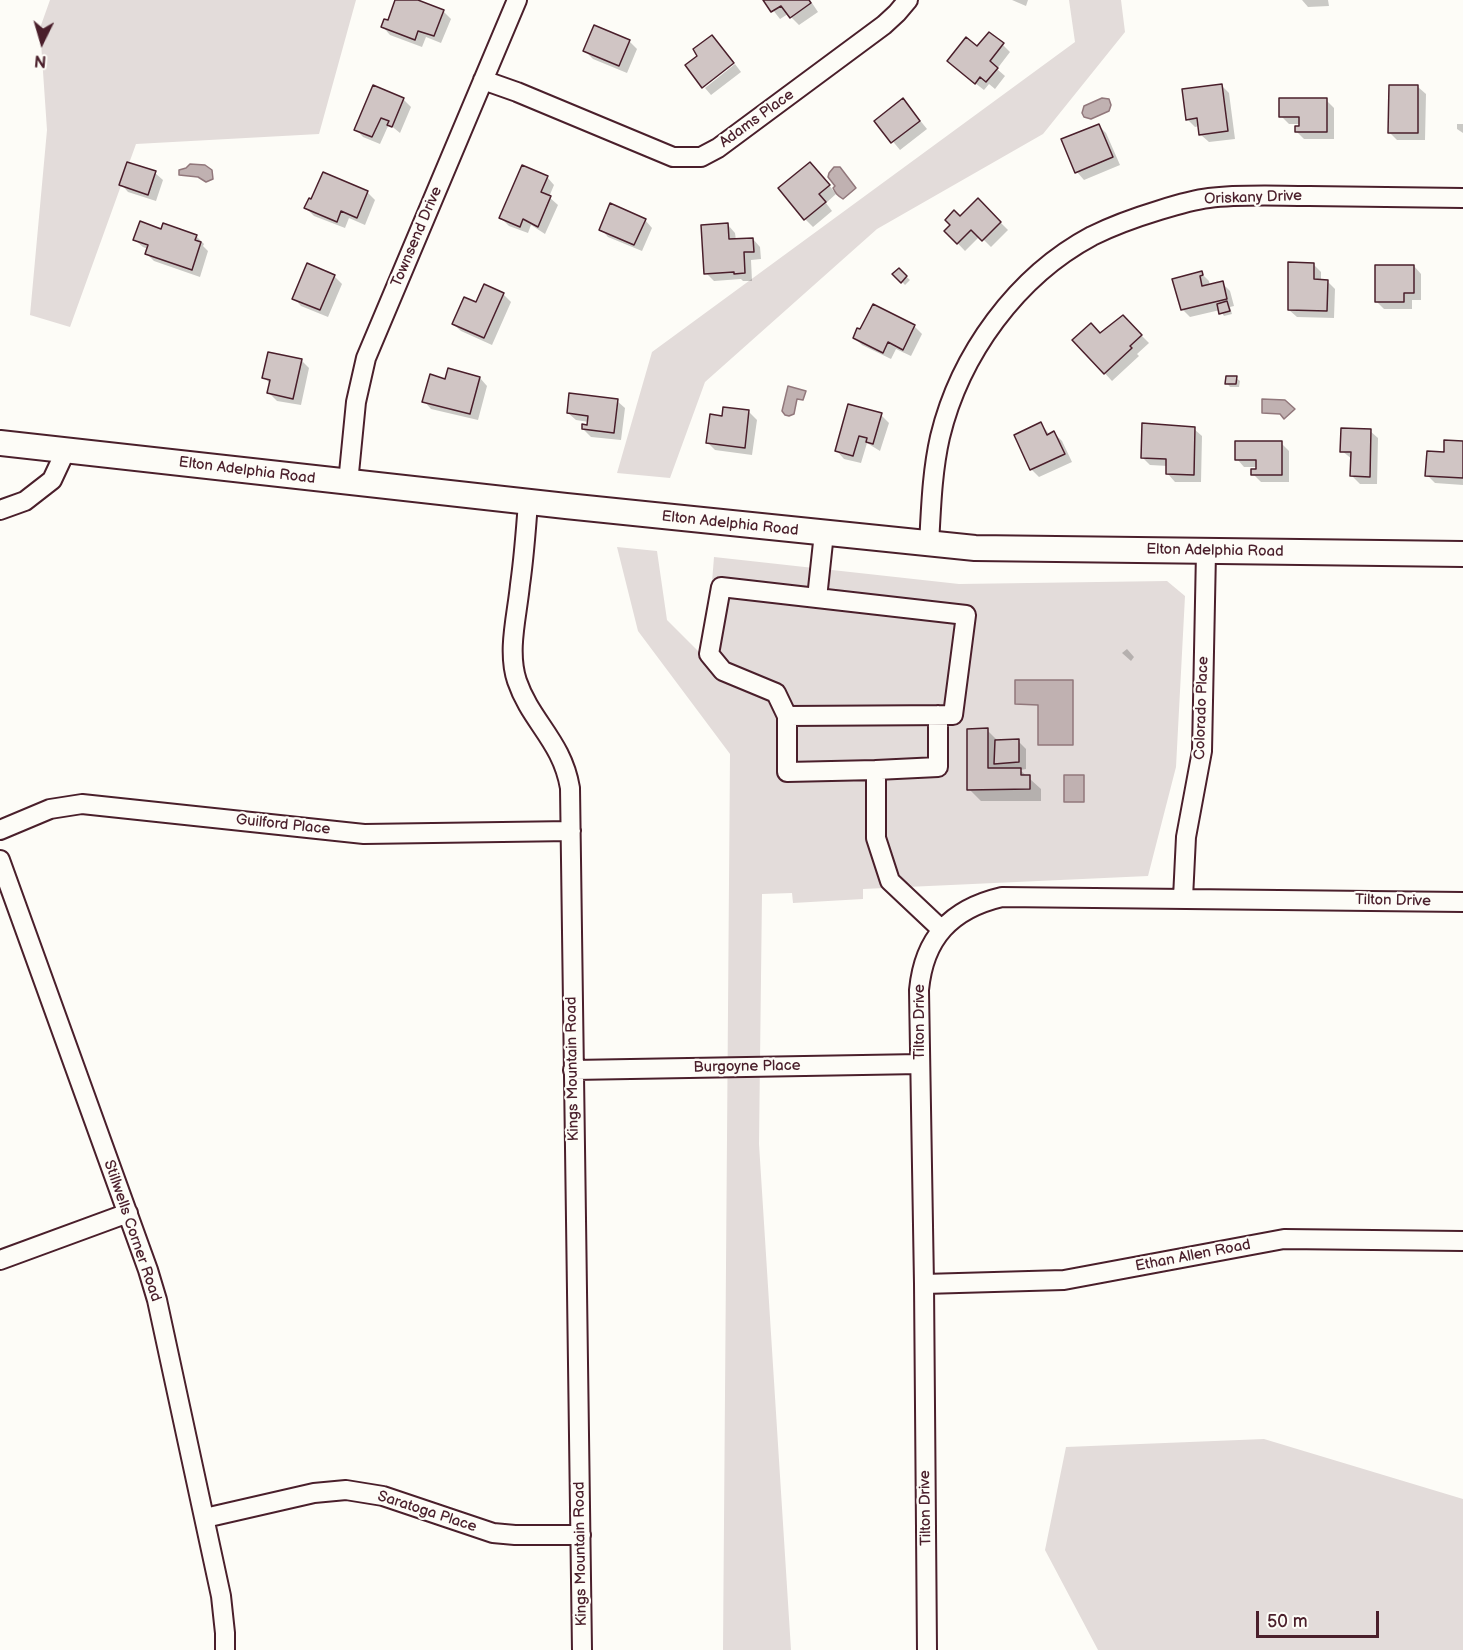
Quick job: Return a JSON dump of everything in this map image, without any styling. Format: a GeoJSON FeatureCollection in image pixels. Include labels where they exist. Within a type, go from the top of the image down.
{"type":"FeatureCollection","features":[{"type":"Feature","properties":{"kind":"main road","name":"Elton Adelphia Road"},"geometry":{"type":"LineString","coordinates":[[0,443],[929,545],[975,548],[1206,552],[1463,554]]}},
{"type":"Feature","properties":{"kind":"street","name":"Townsend Drive"},"geometry":{"type":"LineString","coordinates":[[348,483],[356,402],[366,358],[517,0]]}},
{"type":"Feature","properties":{"kind":"street","name":"Adams Place"},"geometry":{"type":"LineString","coordinates":[[483,80],[673,157],[701,157],[718,148],[884,25],[908,0]]}},
{"type":"Feature","properties":{"kind":"street","name":"Oriskany Drive"},"geometry":{"type":"LineString","coordinates":[[929,545],[935,462],[946,415],[957,387],[980,343],[1002,313],[1030,283],[1071,249],[1092,236],[1133,218],[1208,198],[1246,195],[1463,198]]}},
{"type":"Feature","properties":{"kind":"street"},"geometry":{"type":"LineString","coordinates":[[0,510],[25,501],[52,480],[66,450]]}},
{"type":"Feature","properties":{"kind":"street","name":"Kings Mountain Road"},"geometry":{"type":"LineString","coordinates":[[528,502],[513,662],[516,679],[523,696],[561,754],[570,788],[582,1650]]}},
{"type":"Feature","properties":{"kind":"street"},"geometry":{"type":"LineString","coordinates":[[817,598],[824,534]]}},
{"type":"Feature","properties":{"kind":"street","name":"Colorado Place"},"geometry":{"type":"LineString","coordinates":[[1183,898],[1186,837],[1202,751],[1206,552]]}},
{"type":"Feature","properties":{"kind":"street"},"geometry":{"type":"LineString","coordinates":[[787,716],[938,715],[953,715],[966,615],[721,587],[709,654],[723,671],[776,693],[787,716],[787,772],[938,767],[938,715]]}},
{"type":"Feature","properties":{"kind":"street"},"geometry":{"type":"LineString","coordinates":[[876,770],[876,838],[890,881],[942,930]]}},
{"type":"Feature","properties":{"kind":"street","name":"Guilford Place"},"geometry":{"type":"LineString","coordinates":[[0,830],[50,809],[82,804],[364,834],[571,831]]}},
{"type":"Feature","properties":{"kind":"street","name":"Stillwells Corner Road"},"geometry":{"type":"LineString","coordinates":[[0,860],[128,1213],[157,1300],[221,1596],[225,1650]]}},
{"type":"Feature","properties":{"kind":"street","name":"Tilton Drive"},"geometry":{"type":"LineString","coordinates":[[927,1650],[920,975],[931,945],[942,930],[965,910],[981,902],[1002,897],[1463,902]]}},
{"type":"Feature","properties":{"kind":"street","name":"Burgoyne Place"},"geometry":{"type":"LineString","coordinates":[[573,1070],[920,1064]]}},
{"type":"Feature","properties":{"kind":"street"},"geometry":{"type":"LineString","coordinates":[[0,1260],[128,1213]]}},
{"type":"Feature","properties":{"kind":"street","name":"Ethan Allen Road"},"geometry":{"type":"LineString","coordinates":[[924,1284],[1064,1280],[1284,1239],[1463,1241]]}},
{"type":"Feature","properties":{"kind":"street","name":"Saratoga Place"},"geometry":{"type":"LineString","coordinates":[[205,1518],[314,1493],[346,1490],[384,1496],[493,1533],[580,1535]]}},
{"type":"Feature","properties":{"kind":"shaded area"},"geometry":{"type":"Polygon","coordinates":[[[50,0],[356,0],[319,134],[136,144],[70,327],[30,315],[47,130],[40,28],[50,0]]]}},
{"type":"Feature","properties":{"kind":"shaded area"},"geometry":{"type":"Polygon","coordinates":[[[1069,0],[1121,0],[1125,32],[1043,134],[877,229],[705,382],[670,478],[617,473],[652,352],[1075,42],[1069,0]]]}},
{"type":"Feature","properties":{"kind":"shaded area"},"geometry":{"type":"Polygon","coordinates":[[[1102,98],[1109,99],[1111,105],[1109,111],[1091,119],[1084,117],[1082,113],[1084,106],[1102,98]]]}},
{"type":"Feature","properties":{"kind":"shaded area"},"geometry":{"type":"Polygon","coordinates":[[[190,164],[205,165],[212,170],[213,179],[206,182],[198,177],[179,175],[179,170],[190,164]]]}},
{"type":"Feature","properties":{"kind":"shaded area"},"geometry":{"type":"Polygon","coordinates":[[[834,167],[840,167],[856,188],[843,199],[836,193],[833,188],[835,186],[828,177],[834,167]]]}},
{"type":"Feature","properties":{"kind":"shaded area"},"geometry":{"type":"Polygon","coordinates":[[[788,386],[806,391],[803,400],[797,399],[794,414],[789,416],[782,411],[788,386]]]}},
{"type":"Feature","properties":{"kind":"shaded area"},"geometry":{"type":"Polygon","coordinates":[[[1262,399],[1285,400],[1295,409],[1284,419],[1280,414],[1262,413],[1262,399]]]}},
{"type":"Feature","properties":{"kind":"shaded area"},"geometry":{"type":"Polygon","coordinates":[[[617,547],[657,551],[667,620],[706,659],[714,557],[959,584],[1167,581],[1185,596],[1176,767],[1148,876],[863,889],[863,899],[793,903],[792,893],[762,894],[759,1144],[791,1650],[723,1650],[730,754],[638,631],[617,547]]]}},
{"type":"Feature","properties":{"kind":"shaded area"},"geometry":{"type":"Polygon","coordinates":[[[1015,680],[1073,680],[1073,745],[1038,745],[1038,705],[1015,704],[1015,680]]]}},
{"type":"Feature","properties":{"kind":"shaded area"},"geometry":{"type":"Polygon","coordinates":[[[1064,775],[1084,775],[1084,802],[1064,802],[1064,775]]]}},
{"type":"Feature","properties":{"kind":"shaded area"},"geometry":{"type":"Polygon","coordinates":[[[1264,1439],[1463,1499],[1463,1650],[1098,1650],[1045,1550],[1066,1447],[1264,1439]]]}},
{"type":"Feature","properties":{"kind":"building"},"geometry":{"type":"Polygon","coordinates":[[[395,0],[418,0],[444,10],[434,36],[418,31],[415,40],[381,27],[384,19],[388,20],[395,0]]]}},
{"type":"Feature","properties":{"kind":"building"},"geometry":{"type":"Polygon","coordinates":[[[763,0],[809,0],[811,3],[790,18],[781,6],[771,12],[763,0]]]}},
{"type":"Feature","properties":{"kind":"building"},"geometry":{"type":"Polygon","coordinates":[[[594,25],[630,40],[619,66],[583,51],[594,25]]]}},
{"type":"Feature","properties":{"kind":"building"},"geometry":{"type":"Polygon","coordinates":[[[989,32],[1004,43],[990,61],[998,68],[986,82],[980,77],[975,84],[947,61],[966,37],[977,46],[989,32]]]}},
{"type":"Feature","properties":{"kind":"building"},"geometry":{"type":"Polygon","coordinates":[[[712,35],[734,63],[702,88],[685,65],[697,56],[693,49],[712,35]]]}},
{"type":"Feature","properties":{"kind":"building"},"geometry":{"type":"Polygon","coordinates":[[[1222,84],[1228,131],[1199,135],[1197,118],[1186,120],[1182,89],[1222,84]]]}},
{"type":"Feature","properties":{"kind":"building"},"geometry":{"type":"Polygon","coordinates":[[[373,85],[404,98],[392,127],[387,125],[389,121],[381,118],[372,137],[354,130],[373,85]]]}},
{"type":"Feature","properties":{"kind":"building"},"geometry":{"type":"Polygon","coordinates":[[[1389,85],[1418,85],[1418,133],[1388,133],[1389,85]]]}},
{"type":"Feature","properties":{"kind":"building"},"geometry":{"type":"Polygon","coordinates":[[[903,98],[920,121],[891,143],[874,121],[903,98]]]}},
{"type":"Feature","properties":{"kind":"building"},"geometry":{"type":"Polygon","coordinates":[[[1279,98],[1327,98],[1327,132],[1295,132],[1295,126],[1299,126],[1299,117],[1279,117],[1279,98]]]}},
{"type":"Feature","properties":{"kind":"building"},"geometry":{"type":"Polygon","coordinates":[[[1099,124],[1113,157],[1075,173],[1061,139],[1099,124]]]}},
{"type":"Feature","properties":{"kind":"building"},"geometry":{"type":"Polygon","coordinates":[[[127,162],[156,171],[148,195],[119,185],[127,162]]]}},
{"type":"Feature","properties":{"kind":"building"},"geometry":{"type":"Polygon","coordinates":[[[810,162],[830,185],[819,194],[826,202],[804,220],[778,188],[810,162]]]}},
{"type":"Feature","properties":{"kind":"building"},"geometry":{"type":"Polygon","coordinates":[[[522,165],[548,176],[541,192],[551,196],[538,227],[523,219],[520,227],[499,218],[522,165]]]}},
{"type":"Feature","properties":{"kind":"building"},"geometry":{"type":"Polygon","coordinates":[[[323,172],[368,191],[357,218],[341,211],[337,222],[304,208],[309,198],[311,199],[323,172]]]}},
{"type":"Feature","properties":{"kind":"building"},"geometry":{"type":"Polygon","coordinates":[[[978,198],[1001,222],[982,241],[971,230],[957,244],[944,231],[950,225],[945,220],[954,210],[960,216],[978,198]]]}},
{"type":"Feature","properties":{"kind":"building"},"geometry":{"type":"Polygon","coordinates":[[[610,203],[646,219],[634,245],[599,230],[610,203]]]}},
{"type":"Feature","properties":{"kind":"building"},"geometry":{"type":"Polygon","coordinates":[[[140,221],[161,229],[163,223],[197,235],[195,240],[201,242],[192,270],[145,254],[148,245],[133,240],[140,221]]]}},
{"type":"Feature","properties":{"kind":"building"},"geometry":{"type":"Polygon","coordinates":[[[728,223],[729,239],[753,238],[754,252],[744,252],[745,273],[704,274],[701,225],[728,223]]]}},
{"type":"Feature","properties":{"kind":"building"},"geometry":{"type":"Polygon","coordinates":[[[1288,262],[1314,263],[1314,279],[1328,280],[1327,311],[1288,310],[1288,262]]]}},
{"type":"Feature","properties":{"kind":"building"},"geometry":{"type":"Polygon","coordinates":[[[307,263],[335,275],[320,310],[292,299],[307,263]]]}},
{"type":"Feature","properties":{"kind":"building"},"geometry":{"type":"Polygon","coordinates":[[[1375,265],[1414,265],[1414,293],[1404,293],[1404,302],[1375,302],[1375,265]]]}},
{"type":"Feature","properties":{"kind":"building"},"geometry":{"type":"Polygon","coordinates":[[[899,268],[907,276],[901,283],[892,274],[899,268]]]}},
{"type":"Feature","properties":{"kind":"building"},"geometry":{"type":"Polygon","coordinates":[[[1202,271],[1203,275],[1200,276],[1202,286],[1223,281],[1227,299],[1181,310],[1172,279],[1202,271]]]}},
{"type":"Feature","properties":{"kind":"building"},"geometry":{"type":"Polygon","coordinates":[[[484,284],[504,293],[484,338],[452,324],[464,297],[476,302],[484,284]]]}},
{"type":"Feature","properties":{"kind":"building"},"geometry":{"type":"Polygon","coordinates":[[[1227,301],[1230,311],[1219,314],[1217,304],[1227,301]]]}},
{"type":"Feature","properties":{"kind":"building"},"geometry":{"type":"Polygon","coordinates":[[[873,304],[915,325],[903,350],[888,342],[883,353],[853,338],[873,304]]]}},
{"type":"Feature","properties":{"kind":"building"},"geometry":{"type":"Polygon","coordinates":[[[1123,315],[1142,335],[1130,346],[1132,348],[1104,374],[1072,340],[1091,323],[1100,333],[1123,315]]]}},
{"type":"Feature","properties":{"kind":"building"},"geometry":{"type":"Polygon","coordinates":[[[268,352],[302,359],[293,399],[267,393],[270,380],[262,378],[268,352]]]}},
{"type":"Feature","properties":{"kind":"building"},"geometry":{"type":"Polygon","coordinates":[[[448,368],[480,377],[470,414],[422,402],[430,374],[445,379],[448,368]]]}},
{"type":"Feature","properties":{"kind":"building"},"geometry":{"type":"Polygon","coordinates":[[[1226,376],[1237,376],[1236,384],[1225,384],[1226,376]]]}},
{"type":"Feature","properties":{"kind":"building"},"geometry":{"type":"Polygon","coordinates":[[[569,393],[618,399],[614,433],[582,429],[582,424],[587,425],[588,416],[567,413],[569,393]]]}},
{"type":"Feature","properties":{"kind":"building"},"geometry":{"type":"Polygon","coordinates":[[[848,404],[882,413],[873,444],[866,442],[867,438],[859,436],[853,456],[835,451],[848,404]]]}},
{"type":"Feature","properties":{"kind":"building"},"geometry":{"type":"Polygon","coordinates":[[[723,407],[749,410],[745,448],[706,443],[710,414],[722,416],[723,407]]]}},
{"type":"Feature","properties":{"kind":"building"},"geometry":{"type":"Polygon","coordinates":[[[1041,422],[1047,435],[1054,431],[1065,454],[1030,470],[1014,435],[1041,422]]]}},
{"type":"Feature","properties":{"kind":"building"},"geometry":{"type":"Polygon","coordinates":[[[1142,423],[1195,427],[1194,475],[1166,474],[1166,459],[1141,458],[1142,423]]]}},
{"type":"Feature","properties":{"kind":"building"},"geometry":{"type":"Polygon","coordinates":[[[1341,428],[1371,429],[1370,477],[1350,476],[1351,452],[1340,452],[1341,428]]]}},
{"type":"Feature","properties":{"kind":"building"},"geometry":{"type":"Polygon","coordinates":[[[1444,440],[1463,441],[1463,478],[1425,476],[1427,451],[1444,452],[1444,440]]]}},
{"type":"Feature","properties":{"kind":"building"},"geometry":{"type":"Polygon","coordinates":[[[1235,441],[1282,441],[1282,475],[1251,475],[1251,469],[1256,469],[1256,460],[1235,460],[1235,441]]]}},
{"type":"Feature","properties":{"kind":"building"},"geometry":{"type":"Polygon","coordinates":[[[988,728],[988,768],[1021,768],[1021,775],[1030,775],[1030,789],[967,790],[967,729],[988,728]]]}},
{"type":"Feature","properties":{"kind":"building"},"geometry":{"type":"Polygon","coordinates":[[[1019,739],[1019,762],[994,764],[995,740],[1019,739]]]}}]}
